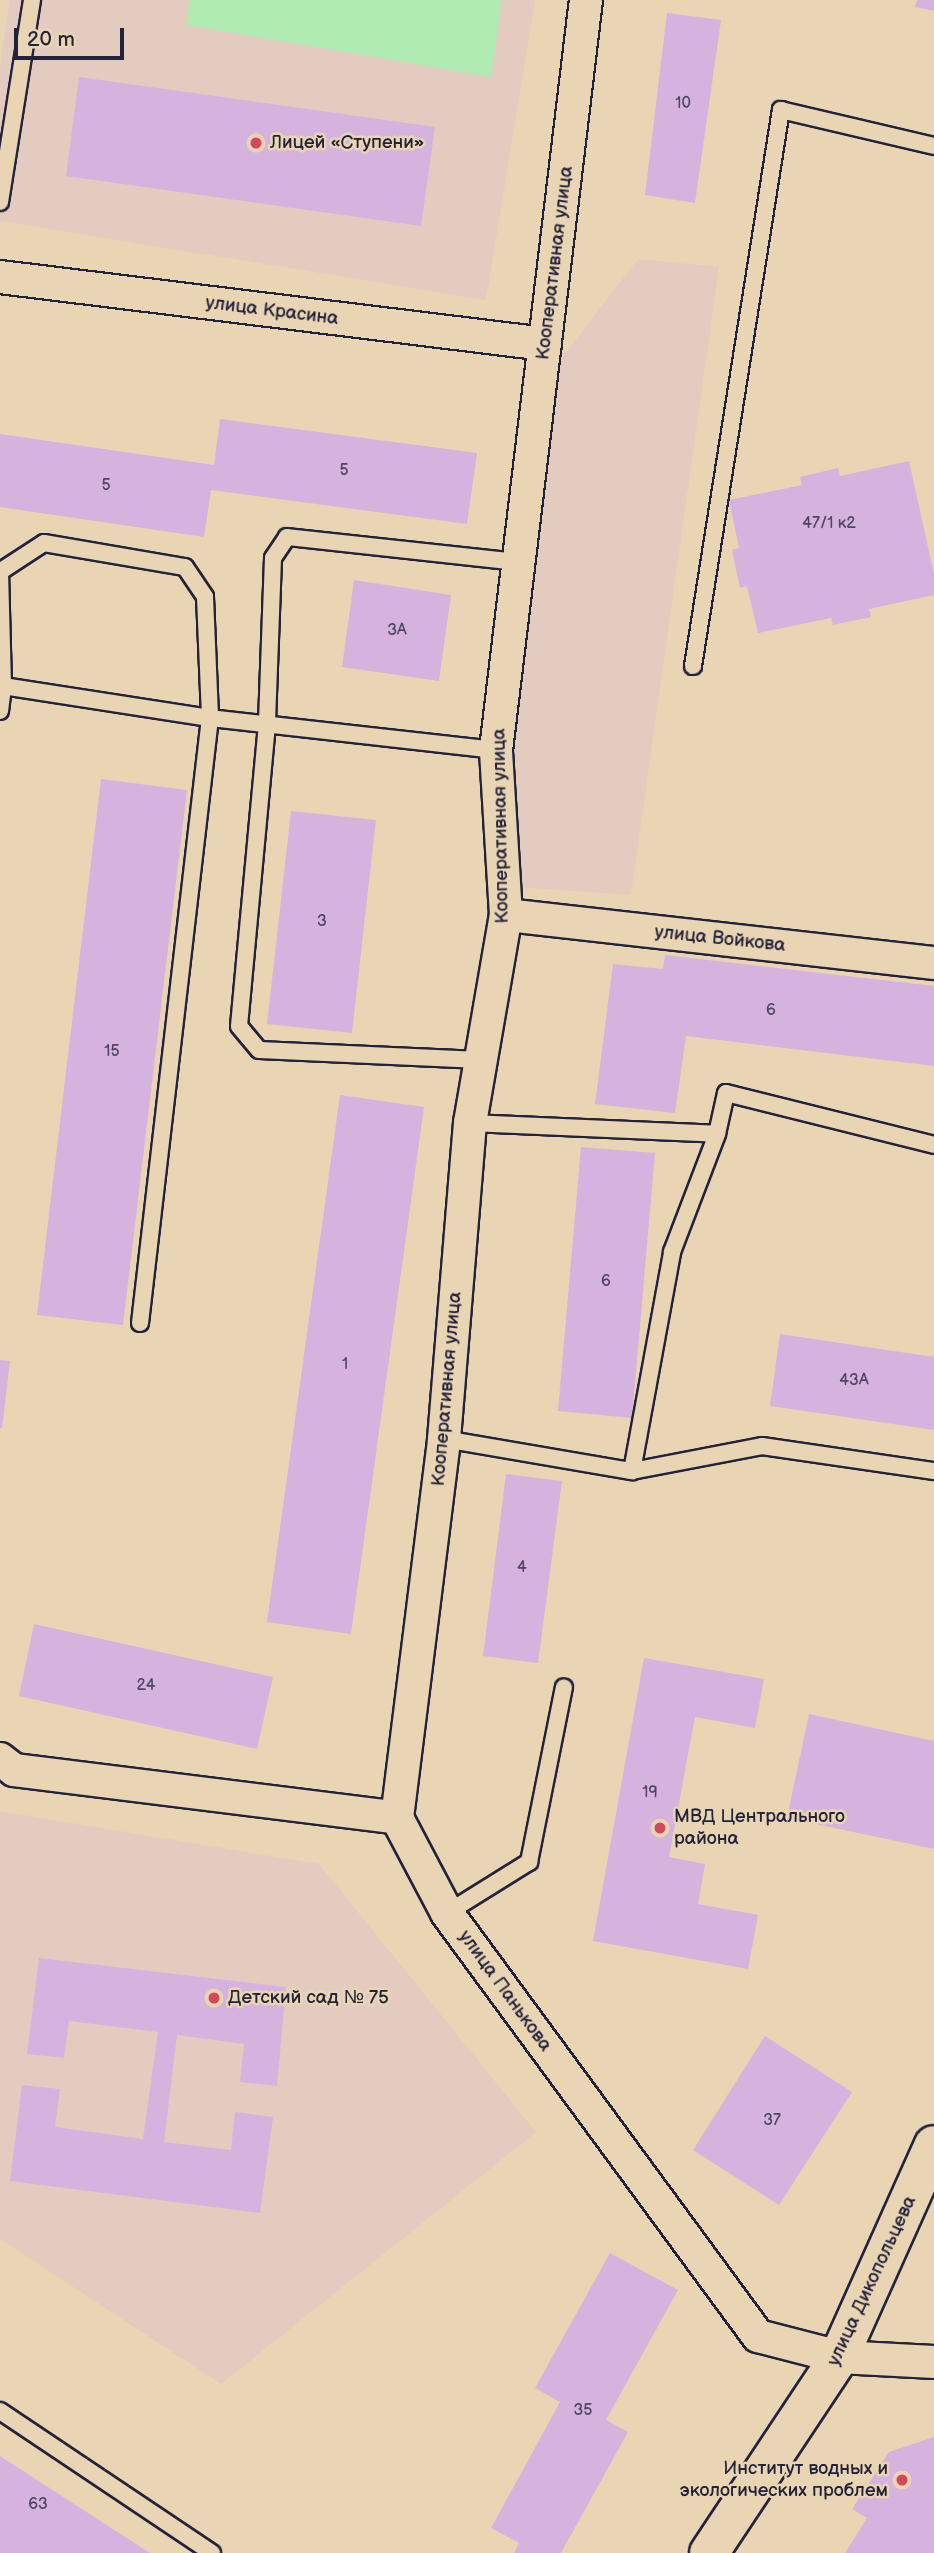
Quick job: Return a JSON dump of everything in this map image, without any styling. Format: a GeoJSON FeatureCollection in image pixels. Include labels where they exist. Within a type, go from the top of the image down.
{"type":"FeatureCollection","features":[{"type":"Feature","properties":{"kind":"main road","name":"улица Дикопольцева"},"geometry":{"type":"LineString","coordinates":[[709,2553],[839,2357],[934,2145]]}},
{"type":"Feature","properties":{"kind":"street","name":"Кооперативная улица"},"geometry":{"type":"LineString","coordinates":[[397,1818],[444,1439],[470,1123],[506,915],[496,750],[586,0]]}},
{"type":"Feature","properties":{"kind":"street","name":"улица Красина"},"geometry":{"type":"LineString","coordinates":[[0,277],[545,344]]}},
{"type":"Feature","properties":{"kind":"street","name":"улица Войкова"},"geometry":{"type":"LineString","coordinates":[[506,915],[934,962]]}},
{"type":"Feature","properties":{"kind":"street"},"geometry":{"type":"LineString","coordinates":[[0,1759],[14,1770],[397,1818]]}},
{"type":"Feature","properties":{"kind":"street","name":"улица Панькова"},"geometry":{"type":"LineString","coordinates":[[397,1818],[447,1913],[758,2336],[839,2357],[934,2362]]}},
{"type":"Feature","properties":{"kind":"lane"},"geometry":{"type":"LineString","coordinates":[[0,202],[32,0]]}},
{"type":"Feature","properties":{"kind":"lane"},"geometry":{"type":"LineString","coordinates":[[693,666],[780,110],[934,146]]}},
{"type":"Feature","properties":{"kind":"lane"},"geometry":{"type":"LineString","coordinates":[[480,1060],[258,1050],[239,1026],[267,722],[273,558],[287,537],[519,562]]}},
{"type":"Feature","properties":{"kind":"lane"},"geometry":{"type":"LineString","coordinates":[[0,711],[3,687],[1,571],[44,544],[185,567],[205,597],[210,718],[140,1323]]}},
{"type":"Feature","properties":{"kind":"lane"},"geometry":{"type":"LineString","coordinates":[[3,687],[210,718],[267,722],[496,750]]}},
{"type":"Feature","properties":{"kind":"lane"},"geometry":{"type":"LineString","coordinates":[[632,1471],[672,1252],[716,1134],[726,1093],[934,1145]]}},
{"type":"Feature","properties":{"kind":"lane"},"geometry":{"type":"LineString","coordinates":[[470,1123],[716,1134]]}},
{"type":"Feature","properties":{"kind":"lane"},"geometry":{"type":"LineString","coordinates":[[444,1439],[632,1471],[762,1446],[934,1471]]}},
{"type":"Feature","properties":{"kind":"lane"},"geometry":{"type":"LineString","coordinates":[[447,1913],[529,1862],[564,1688]]}},
{"type":"Feature","properties":{"kind":"lane"},"geometry":{"type":"LineString","coordinates":[[0,2411],[212,2553]]}},
{"type":"Feature","properties":{"kind":"shaded area","name":"Лицей «Ступени»"},"geometry":{"type":"Polygon","coordinates":[[[10,0],[535,0],[486,300],[0,221],[0,65],[10,0]]]}},
{"type":"Feature","properties":{"kind":"shaded area"},"geometry":{"type":"Polygon","coordinates":[[[638,259],[719,267],[631,895],[518,887],[504,766],[560,360],[638,259]]]}},
{"type":"Feature","properties":{"kind":"shaded area","name":"Детский сад № 75"},"geometry":{"type":"Polygon","coordinates":[[[0,1811],[319,1864],[536,2132],[221,2384],[0,2239],[0,1811]]]}},
{"type":"Feature","properties":{"kind":"green space"},"geometry":{"type":"Polygon","coordinates":[[[190,0],[502,0],[491,77],[186,25],[190,0]]]}},
{"type":"Feature","properties":{"kind":"building"},"geometry":{"type":"Polygon","coordinates":[[[917,0],[934,0],[934,11],[915,7],[917,0]]]}},
{"type":"Feature","properties":{"kind":"building"},"geometry":{"type":"Polygon","coordinates":[[[667,13],[721,20],[695,203],[645,195],[667,13]]]}},
{"type":"Feature","properties":{"kind":"building"},"geometry":{"type":"Polygon","coordinates":[[[79,77],[435,127],[421,226],[66,176],[79,77]]]}},
{"type":"Feature","properties":{"kind":"building"},"geometry":{"type":"Polygon","coordinates":[[[220,419],[477,453],[467,524],[211,490],[204,537],[0,507],[0,434],[214,465],[220,419]]]}},
{"type":"Feature","properties":{"kind":"building"},"geometry":{"type":"Polygon","coordinates":[[[909,461],[934,574],[934,595],[869,609],[871,617],[833,625],[831,618],[758,633],[747,586],[740,588],[732,550],[739,548],[729,500],[802,485],[800,477],[838,468],[840,476],[909,461]]]}},
{"type":"Feature","properties":{"kind":"building"},"geometry":{"type":"Polygon","coordinates":[[[354,580],[451,595],[439,681],[342,667],[354,580]]]}},
{"type":"Feature","properties":{"kind":"building"},"geometry":{"type":"Polygon","coordinates":[[[101,779],[187,790],[123,1325],[37,1315],[101,779]]]}},
{"type":"Feature","properties":{"kind":"building"},"geometry":{"type":"Polygon","coordinates":[[[291,811],[376,820],[352,1033],[267,1024],[291,811]]]}},
{"type":"Feature","properties":{"kind":"building"},"geometry":{"type":"Polygon","coordinates":[[[665,955],[934,986],[934,1066],[686,1036],[675,1113],[595,1104],[613,964],[663,969],[665,955]]]}},
{"type":"Feature","properties":{"kind":"building"},"geometry":{"type":"Polygon","coordinates":[[[340,1095],[424,1107],[351,1634],[267,1622],[340,1095]]]}},
{"type":"Feature","properties":{"kind":"building"},"geometry":{"type":"Polygon","coordinates":[[[581,1147],[655,1153],[632,1418],[558,1411],[581,1147]]]}},
{"type":"Feature","properties":{"kind":"building"},"geometry":{"type":"Polygon","coordinates":[[[780,1334],[934,1357],[934,1430],[770,1406],[780,1334]]]}},
{"type":"Feature","properties":{"kind":"building"},"geometry":{"type":"Polygon","coordinates":[[[0,1360],[10,1361],[2,1428],[0,1428],[0,1360]]]}},
{"type":"Feature","properties":{"kind":"building"},"geometry":{"type":"Polygon","coordinates":[[[506,1474],[562,1481],[538,1663],[483,1656],[506,1474]]]}},
{"type":"Feature","properties":{"kind":"building"},"geometry":{"type":"Polygon","coordinates":[[[34,1624],[273,1677],[257,1749],[19,1696],[34,1624]]]}},
{"type":"Feature","properties":{"kind":"building"},"geometry":{"type":"Polygon","coordinates":[[[644,1658],[764,1679],[755,1728],[695,1717],[669,1857],[705,1864],[698,1904],[758,1915],[748,1969],[593,1941],[644,1658]]]}},
{"type":"Feature","properties":{"kind":"building"},"geometry":{"type":"Polygon","coordinates":[[[809,1714],[934,1741],[934,1849],[787,1818],[809,1714]]]}},
{"type":"Feature","properties":{"kind":"building"},"geometry":{"type":"Polygon","coordinates":[[[39,1958],[286,1987],[277,2086],[240,2082],[244,2044],[177,2035],[164,2142],[231,2150],[235,2112],[273,2117],[260,2213],[10,2181],[22,2085],[60,2089],[55,2127],[143,2139],[158,2032],[69,2021],[64,2058],[27,2054],[39,1958]]]}},
{"type":"Feature","properties":{"kind":"building"},"geometry":{"type":"Polygon","coordinates":[[[765,2036],[852,2092],[779,2205],[693,2150],[765,2036]]]}},
{"type":"Feature","properties":{"kind":"building"},"geometry":{"type":"Polygon","coordinates":[[[610,2253],[678,2290],[606,2420],[628,2432],[561,2553],[514,2553],[519,2543],[491,2528],[560,2402],[535,2388],[610,2253]]]}},
{"type":"Feature","properties":{"kind":"building","name":"Институт водных и экологических проблем"},"geometry":{"type":"Polygon","coordinates":[[[934,2437],[934,2553],[845,2553],[867,2518],[852,2509],[889,2452],[934,2437]]]}},
{"type":"Feature","properties":{"kind":"building"},"geometry":{"type":"Polygon","coordinates":[[[0,2456],[150,2553],[0,2553],[0,2456]]]}},
{"type":"Feature","properties":{"kind":"place","name":"Лицей «Ступени»"},"geometry":{"type":"Point","coordinates":[256,143]}},
{"type":"Feature","properties":{"kind":"place","name":"МВД Центрального района"},"geometry":{"type":"Point","coordinates":[660,1828]}},
{"type":"Feature","properties":{"kind":"place","name":"Детский сад № 75"},"geometry":{"type":"Point","coordinates":[214,1998]}},
{"type":"Feature","properties":{"kind":"place","name":"Институт водных и экологических проблем"},"geometry":{"type":"Point","coordinates":[902,2480]}}]}
